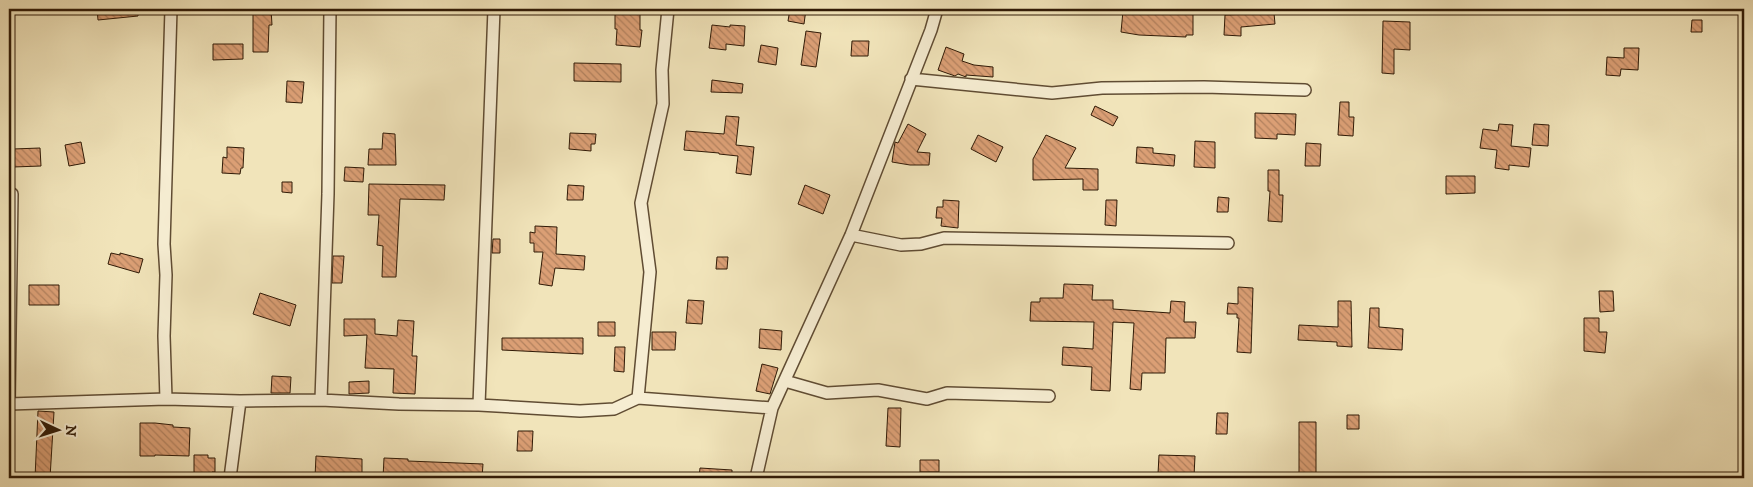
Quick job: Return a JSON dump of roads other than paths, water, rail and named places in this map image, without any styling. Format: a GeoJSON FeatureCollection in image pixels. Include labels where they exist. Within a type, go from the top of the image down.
{"type":"FeatureCollection","features":[{"type":"Feature","properties":{"kind":"street"},"geometry":{"type":"LineString","coordinates":[[166,399],[164,336],[166,275],[164,244],[171,9]]}},
{"type":"Feature","properties":{"kind":"street"},"geometry":{"type":"LineString","coordinates":[[321,400],[328,194],[330,9]]}},
{"type":"Feature","properties":{"kind":"street"},"geometry":{"type":"LineString","coordinates":[[479,405],[494,9]]}},
{"type":"Feature","properties":{"kind":"street"},"geometry":{"type":"LineString","coordinates":[[638,398],[650,272],[641,203],[664,104],[662,70],[668,9]]}},
{"type":"Feature","properties":{"kind":"street"},"geometry":{"type":"LineString","coordinates":[[756,478],[772,408],[850,234],[931,30],[937,9]]}},
{"type":"Feature","properties":{"kind":"street"},"geometry":{"type":"LineString","coordinates":[[911,79],[1052,93],[1120,88],[1204,87],[1305,90]]}},
{"type":"Feature","properties":{"kind":"street"},"geometry":{"type":"LineString","coordinates":[[12,194],[9,404],[166,399],[240,401],[321,400],[580,410],[614,409],[638,398],[772,408]]}},
{"type":"Feature","properties":{"kind":"street"},"geometry":{"type":"LineString","coordinates":[[850,234],[901,245],[921,244],[944,238],[1228,243]]}},
{"type":"Feature","properties":{"kind":"street"},"geometry":{"type":"LineString","coordinates":[[785,381],[827,393],[878,390],[927,399],[947,394],[1049,396]]}},
{"type":"Feature","properties":{"kind":"street"},"geometry":{"type":"LineString","coordinates":[[230,478],[240,401]]}}]}
